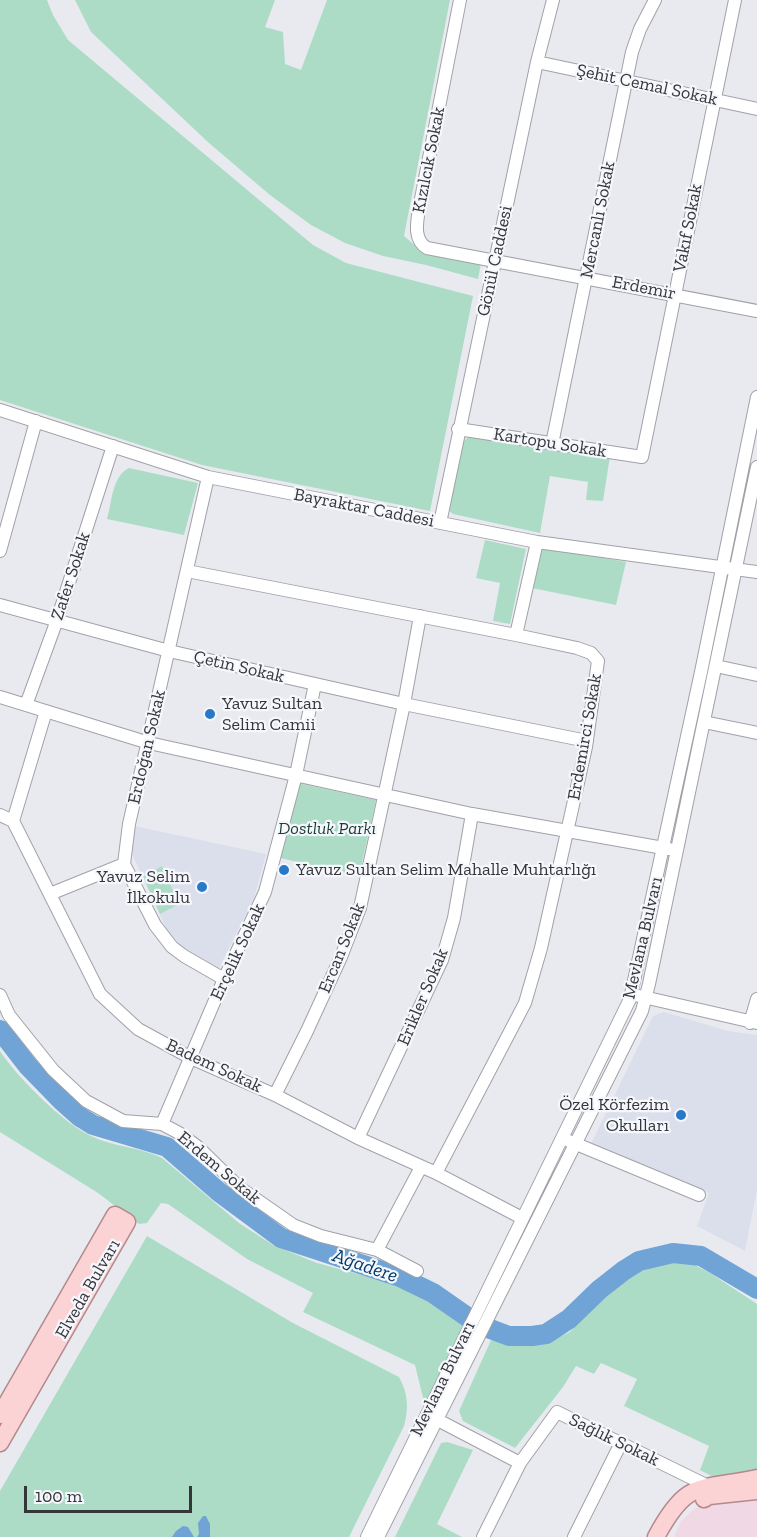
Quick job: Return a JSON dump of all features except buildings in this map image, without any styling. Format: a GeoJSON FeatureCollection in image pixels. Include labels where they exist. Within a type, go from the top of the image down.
{"type":"FeatureCollection","features":[{"type":"Feature","properties":{"kind":"main road","name":"Elveda Bulvarı"},"geometry":{"type":"LineString","coordinates":[[0,1415],[115,1215],[127,1222],[0,1443]]}},
{"type":"Feature","properties":{"kind":"main road"},"geometry":{"type":"LineString","coordinates":[[656,1537],[668,1515],[686,1493],[707,1485],[757,1478]]}},
{"type":"Feature","properties":{"kind":"main road"},"geometry":{"type":"LineString","coordinates":[[668,1537],[674,1522],[692,1504],[709,1496],[757,1491]]}},
{"type":"Feature","properties":{"kind":"street","name":"Kızılcık Sokak"},"geometry":{"type":"LineString","coordinates":[[460,0],[419,209],[417,234],[422,245],[427,248],[495,260]]}},
{"type":"Feature","properties":{"kind":"street","name":"Gönül Caddesi"},"geometry":{"type":"LineString","coordinates":[[440,523],[537,62],[553,0]]}},
{"type":"Feature","properties":{"kind":"street","name":"Mercanlı Sokak"},"geometry":{"type":"LineString","coordinates":[[552,444],[626,80],[637,37],[655,0]]}},
{"type":"Feature","properties":{"kind":"street","name":"Vakıf Sokak"},"geometry":{"type":"LineString","coordinates":[[642,457],[735,0]]}},
{"type":"Feature","properties":{"kind":"street","name":"Şehit Cemal Sokak"},"geometry":{"type":"LineString","coordinates":[[537,62],[757,109]]}},
{"type":"Feature","properties":{"kind":"street","name":"Erdemir"},"geometry":{"type":"LineString","coordinates":[[495,260],[757,311]]}},
{"type":"Feature","properties":{"kind":"street","name":"Mevlana Bulvarı"},"geometry":{"type":"LineString","coordinates":[[489,1299],[522,1218],[627,1009],[632,994],[757,397]]}},
{"type":"Feature","properties":{"kind":"street","name":"Bayraktar Caddesi"},"geometry":{"type":"LineString","coordinates":[[0,410],[208,477],[537,542],[757,572]]}},
{"type":"Feature","properties":{"kind":"street"},"geometry":{"type":"LineString","coordinates":[[0,551],[36,421]]}},
{"type":"Feature","properties":{"kind":"street","name":"Kartopu Sokak"},"geometry":{"type":"LineString","coordinates":[[458,429],[642,457]]}},
{"type":"Feature","properties":{"kind":"street","name":"Zafer Sokak"},"geometry":{"type":"LineString","coordinates":[[26,705],[57,620],[113,446]]}},
{"type":"Feature","properties":{"kind":"street","name":"Mevlana Bulvarı"},"geometry":{"type":"LineString","coordinates":[[378,1537],[489,1299],[575,1143],[635,1025],[646,998],[757,467]]}},
{"type":"Feature","properties":{"kind":"street","name":"Erdoğan Sokak"},"geometry":{"type":"LineString","coordinates":[[124,864],[129,824],[208,477]]}},
{"type":"Feature","properties":{"kind":"street"},"geometry":{"type":"LineString","coordinates":[[516,635],[537,542]]}},
{"type":"Feature","properties":{"kind":"street","name":"Erdemirci Sokak"},"geometry":{"type":"LineString","coordinates":[[187,571],[577,648],[591,653],[598,661],[587,741],[568,831],[541,948],[525,1003],[436,1173]]}},
{"type":"Feature","properties":{"kind":"street","name":"Çetin Sokak"},"geometry":{"type":"LineString","coordinates":[[0,605],[170,651],[404,704],[587,741]]}},
{"type":"Feature","properties":{"kind":"street","name":"Ercan Sokak"},"geometry":{"type":"LineString","coordinates":[[275,1095],[341,957],[360,908],[404,704],[420,616]]}},
{"type":"Feature","properties":{"kind":"street"},"geometry":{"type":"LineString","coordinates":[[716,666],[757,675]]}},
{"type":"Feature","properties":{"kind":"street","name":"Erçelik Sokak"},"geometry":{"type":"LineString","coordinates":[[162,1124],[224,979],[265,892],[296,775],[315,684]]}},
{"type":"Feature","properties":{"kind":"street"},"geometry":{"type":"LineString","coordinates":[[0,697],[149,743],[472,814],[676,850]]}},
{"type":"Feature","properties":{"kind":"street"},"geometry":{"type":"LineString","coordinates":[[0,815],[12,821],[46,711]]}},
{"type":"Feature","properties":{"kind":"street"},"geometry":{"type":"LineString","coordinates":[[704,722],[757,733]]}},
{"type":"Feature","properties":{"kind":"street","name":"Erikler Sokak"},"geometry":{"type":"LineString","coordinates":[[358,1138],[442,960],[454,918],[472,814]]}},
{"type":"Feature","properties":{"kind":"street","name":"Badem Sokak"},"geometry":{"type":"LineString","coordinates":[[12,821],[100,994],[138,1029],[191,1058],[275,1095],[358,1138],[436,1173],[522,1218]]}},
{"type":"Feature","properties":{"kind":"street"},"geometry":{"type":"LineString","coordinates":[[51,894],[124,864],[164,938],[184,956],[224,979]]}},
{"type":"Feature","properties":{"kind":"street"},"geometry":{"type":"LineString","coordinates":[[632,994],[754,1023],[757,999]]}},
{"type":"Feature","properties":{"kind":"street","name":"Erdem Sokak"},"geometry":{"type":"LineString","coordinates":[[0,995],[9,1015],[53,1070],[86,1101],[123,1121],[162,1124],[189,1139],[229,1179],[292,1226],[321,1236],[378,1250],[417,1271]]}},
{"type":"Feature","properties":{"kind":"street"},"geometry":{"type":"LineString","coordinates":[[562,1138],[699,1195]]}},
{"type":"Feature","properties":{"kind":"street"},"geometry":{"type":"LineString","coordinates":[[378,1250],[421,1167]]}},
{"type":"Feature","properties":{"kind":"street","name":"Sağlık Sokak"},"geometry":{"type":"LineString","coordinates":[[520,1462],[557,1412],[725,1495]]}},
{"type":"Feature","properties":{"kind":"street","name":"Mevlana Bulvarı"},"geometry":{"type":"LineString","coordinates":[[367,1537],[432,1417]]}},
{"type":"Feature","properties":{"kind":"street"},"geometry":{"type":"LineString","coordinates":[[432,1417],[520,1462],[483,1537]]}},
{"type":"Feature","properties":{"kind":"street"},"geometry":{"type":"LineString","coordinates":[[574,1537],[621,1443]]}},
{"type":"Feature","properties":{"kind":"shaded area","name":"Yavuz Selim İlkokulu"},"geometry":{"type":"Polygon","coordinates":[[[134,826],[266,854],[254,898],[219,968],[181,946],[167,930],[131,852],[134,826]]]}},
{"type":"Feature","properties":{"kind":"shaded area","name":"Özel Körfezim Okulları"},"geometry":{"type":"Polygon","coordinates":[[[664,1012],[728,1031],[757,1035],[757,1189],[745,1251],[697,1226],[709,1193],[590,1146],[653,1016],[664,1012]]]}},
{"type":"Feature","properties":{"kind":"shaded area"},"geometry":{"type":"Polygon","coordinates":[[[757,1497],[757,1537],[674,1537],[681,1521],[695,1508],[757,1497]]]}},
{"type":"Feature","properties":{"kind":"green space"},"geometry":{"type":"Polygon","coordinates":[[[0,0],[47,0],[68,40],[313,245],[346,263],[473,296],[430,511],[202,465],[0,400],[0,0]]]}},
{"type":"Feature","properties":{"kind":"green space"},"geometry":{"type":"Polygon","coordinates":[[[75,0],[275,0],[265,27],[283,32],[285,64],[301,70],[327,0],[450,0],[404,236],[419,249],[481,263],[478,279],[383,256],[345,243],[311,225],[270,195],[209,143],[91,32],[75,0]]]}},
{"type":"Feature","properties":{"kind":"green space"},"geometry":{"type":"Polygon","coordinates":[[[470,436],[610,456],[603,501],[586,500],[588,482],[550,476],[540,533],[453,514],[447,509],[460,444],[470,436]]]}},
{"type":"Feature","properties":{"kind":"green space"},"geometry":{"type":"Polygon","coordinates":[[[129,468],[198,483],[184,535],[107,519],[116,483],[123,472],[129,468]]]}},
{"type":"Feature","properties":{"kind":"green space"},"geometry":{"type":"Polygon","coordinates":[[[485,540],[526,549],[510,624],[493,621],[500,583],[476,578],[485,540]]]}},
{"type":"Feature","properties":{"kind":"green space"},"geometry":{"type":"Polygon","coordinates":[[[542,547],[626,562],[616,605],[532,588],[542,547]]]}},
{"type":"Feature","properties":{"kind":"green space","name":"Dostluk Parkı"},"geometry":{"type":"Polygon","coordinates":[[[298,783],[376,800],[359,876],[280,858],[298,783]]]}},
{"type":"Feature","properties":{"kind":"green space"},"geometry":{"type":"Polygon","coordinates":[[[162,866],[179,904],[160,914],[143,877],[162,866]]]}},
{"type":"Feature","properties":{"kind":"green space"},"geometry":{"type":"Polygon","coordinates":[[[0,1051],[29,1086],[80,1130],[100,1140],[145,1151],[162,1158],[239,1223],[273,1245],[317,1263],[403,1286],[426,1299],[464,1327],[425,1406],[415,1365],[303,1312],[313,1293],[247,1259],[168,1204],[161,1203],[147,1223],[139,1224],[98,1193],[0,1132],[0,1051]]]}},
{"type":"Feature","properties":{"kind":"green space"},"geometry":{"type":"Polygon","coordinates":[[[147,1236],[293,1323],[399,1377],[407,1401],[404,1426],[349,1537],[0,1537],[0,1491],[147,1236]]]}},
{"type":"Feature","properties":{"kind":"green space"},"geometry":{"type":"Polygon","coordinates":[[[687,1261],[710,1273],[757,1304],[757,1473],[719,1480],[700,1470],[709,1446],[624,1406],[637,1379],[601,1363],[594,1374],[576,1366],[563,1387],[515,1448],[463,1421],[459,1411],[492,1338],[544,1344],[570,1332],[592,1308],[634,1274],[663,1262],[687,1261]]]}},
{"type":"Feature","properties":{"kind":"green space"},"geometry":{"type":"Polygon","coordinates":[[[447,1442],[473,1450],[437,1524],[462,1537],[395,1537],[441,1443],[447,1442]]]}},
{"type":"Feature","properties":{"kind":"water"},"geometry":{"type":"Polygon","coordinates":[[[203,1516],[206,1516],[210,1524],[210,1537],[197,1537],[198,1523],[203,1516]]]}},
{"type":"Feature","properties":{"kind":"water"},"geometry":{"type":"Polygon","coordinates":[[[183,1526],[188,1527],[194,1537],[172,1537],[176,1531],[183,1526]]]}},
{"type":"Feature","properties":{"kind":"waterway","name":"Ağadere"},"geometry":{"type":"LineString","coordinates":[[0,1030],[28,1066],[62,1101],[93,1125],[167,1147],[219,1192],[281,1238],[400,1277],[433,1293],[476,1323],[509,1336],[546,1334],[569,1319],[600,1289],[623,1271],[639,1261],[673,1253],[701,1256],[757,1289]]}},
{"type":"Feature","properties":{"kind":"place","name":"Yavuz Sultan Selim Camii"},"geometry":{"type":"Point","coordinates":[210,714]}},
{"type":"Feature","properties":{"kind":"place","name":"Yavuz Sultan Selim Mahalle Muhtarlığı"},"geometry":{"type":"Point","coordinates":[284,870]}},
{"type":"Feature","properties":{"kind":"place","name":"Yavuz Selim İlkokulu"},"geometry":{"type":"Point","coordinates":[202,887]}},
{"type":"Feature","properties":{"kind":"place","name":"Özel Körfezim Okulları"},"geometry":{"type":"Point","coordinates":[681,1115]}}]}
